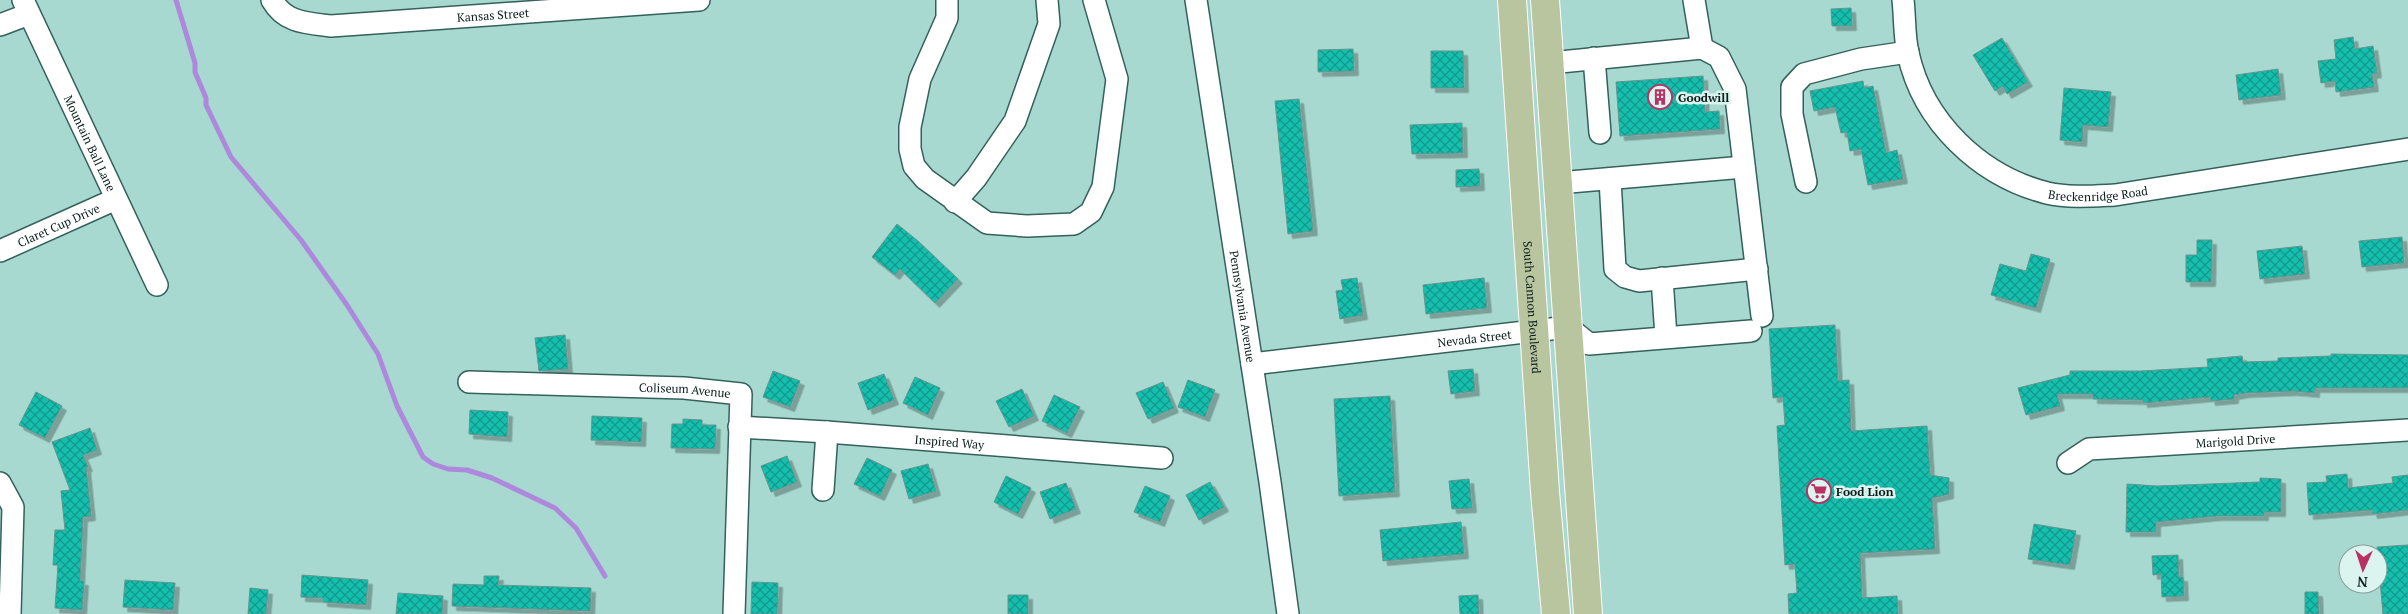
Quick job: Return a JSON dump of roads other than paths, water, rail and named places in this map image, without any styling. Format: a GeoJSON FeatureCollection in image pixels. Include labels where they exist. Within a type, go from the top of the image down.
{"type":"FeatureCollection","features":[{"type":"Feature","properties":{"kind":"main road","name":"South Cannon Boulevard"},"geometry":{"type":"LineString","coordinates":[[1512,0],[1556,614]]}},
{"type":"Feature","properties":{"kind":"main road"},"geometry":{"type":"LineString","coordinates":[[1546,0],[1588,614]]}},
{"type":"Feature","properties":{"kind":"street","name":"Kansas Street"},"geometry":{"type":"LineString","coordinates":[[272,0],[277,9],[286,17],[302,23],[330,26],[472,8],[699,0]]}},
{"type":"Feature","properties":{"kind":"street"},"geometry":{"type":"LineString","coordinates":[[947,0],[947,18],[920,79],[910,127],[910,149],[914,166],[925,179],[987,223],[1027,226],[1074,224],[1091,212],[1103,186],[1117,79],[1094,0]]}},
{"type":"Feature","properties":{"kind":"street"},"geometry":{"type":"LineString","coordinates":[[955,202],[976,178],[1015,121],[1049,24],[1047,0]]}},
{"type":"Feature","properties":{"kind":"street","name":"Pennsylvania Avenue"},"geometry":{"type":"LineString","coordinates":[[1196,0],[1288,614]]}},
{"type":"Feature","properties":{"kind":"street"},"geometry":{"type":"LineString","coordinates":[[1694,0],[1702,48]]}},
{"type":"Feature","properties":{"kind":"street","name":"Breckenridge Road"},"geometry":{"type":"LineString","coordinates":[[1903,0],[1908,52],[1914,74],[1932,111],[1943,127],[1970,155],[2010,180],[2047,193],[2071,196],[2115,195],[2408,149]]}},
{"type":"Feature","properties":{"kind":"street"},"geometry":{"type":"LineString","coordinates":[[0,25],[26,7]]}},
{"type":"Feature","properties":{"kind":"street","name":"Mountain Ball Lane"},"geometry":{"type":"LineString","coordinates":[[26,7],[157,285]]}},
{"type":"Feature","properties":{"kind":"street"},"geometry":{"type":"LineString","coordinates":[[1550,62],[1702,48],[1720,57],[1735,89],[1757,270],[1757,323],[1666,337],[1589,344],[1568,327]]}},
{"type":"Feature","properties":{"kind":"street"},"geometry":{"type":"LineString","coordinates":[[1806,182],[1792,114],[1792,86],[1804,74],[1861,59],[1908,52]]}},
{"type":"Feature","properties":{"kind":"street"},"geometry":{"type":"LineString","coordinates":[[1594,58],[1600,134]]}},
{"type":"Feature","properties":{"kind":"street"},"geometry":{"type":"LineString","coordinates":[[1558,183],[1744,167]]}},
{"type":"Feature","properties":{"kind":"street"},"geometry":{"type":"LineString","coordinates":[[1610,179],[1616,269],[1625,277],[1639,281],[1757,270]]}},
{"type":"Feature","properties":{"kind":"street","name":"Claret Cup Drive"},"geometry":{"type":"LineString","coordinates":[[0,251],[116,199]]}},
{"type":"Feature","properties":{"kind":"street"},"geometry":{"type":"LineString","coordinates":[[1662,278],[1666,337]]}},
{"type":"Feature","properties":{"kind":"street","name":"Nevada Street"},"geometry":{"type":"LineString","coordinates":[[1252,364],[1568,327]]}},
{"type":"Feature","properties":{"kind":"street","name":"Coliseum Avenue"},"geometry":{"type":"LineString","coordinates":[[469,382],[684,388],[741,394],[734,614]]}},
{"type":"Feature","properties":{"kind":"street","name":"Inspired Way"},"geometry":{"type":"LineString","coordinates":[[739,427],[1162,458]]}},
{"type":"Feature","properties":{"kind":"street","name":"Marigold Drive"},"geometry":{"type":"LineString","coordinates":[[2068,463],[2089,448],[2408,430]]}},
{"type":"Feature","properties":{"kind":"street"},"geometry":{"type":"LineString","coordinates":[[823,490],[827,432]]}},
{"type":"Feature","properties":{"kind":"street"},"geometry":{"type":"LineString","coordinates":[[1,483],[13,507],[10,614]]}},
{"type":"Feature","properties":{"kind":"waterway"},"geometry":{"type":"LineString","coordinates":[[176,0],[195,63],[195,72],[206,98],[206,105],[231,157],[301,240],[347,305],[378,354],[397,406],[423,457],[433,464],[448,469],[467,470],[492,478],[555,508],[576,528],[605,576]]}},
{"type":"Feature","properties":{"kind":"place","name":"Goodwill"},"geometry":{"type":"Point","coordinates":[1660,97]}},
{"type":"Feature","properties":{"kind":"place","name":"Food Lion"},"geometry":{"type":"Point","coordinates":[1819,491]}}]}
